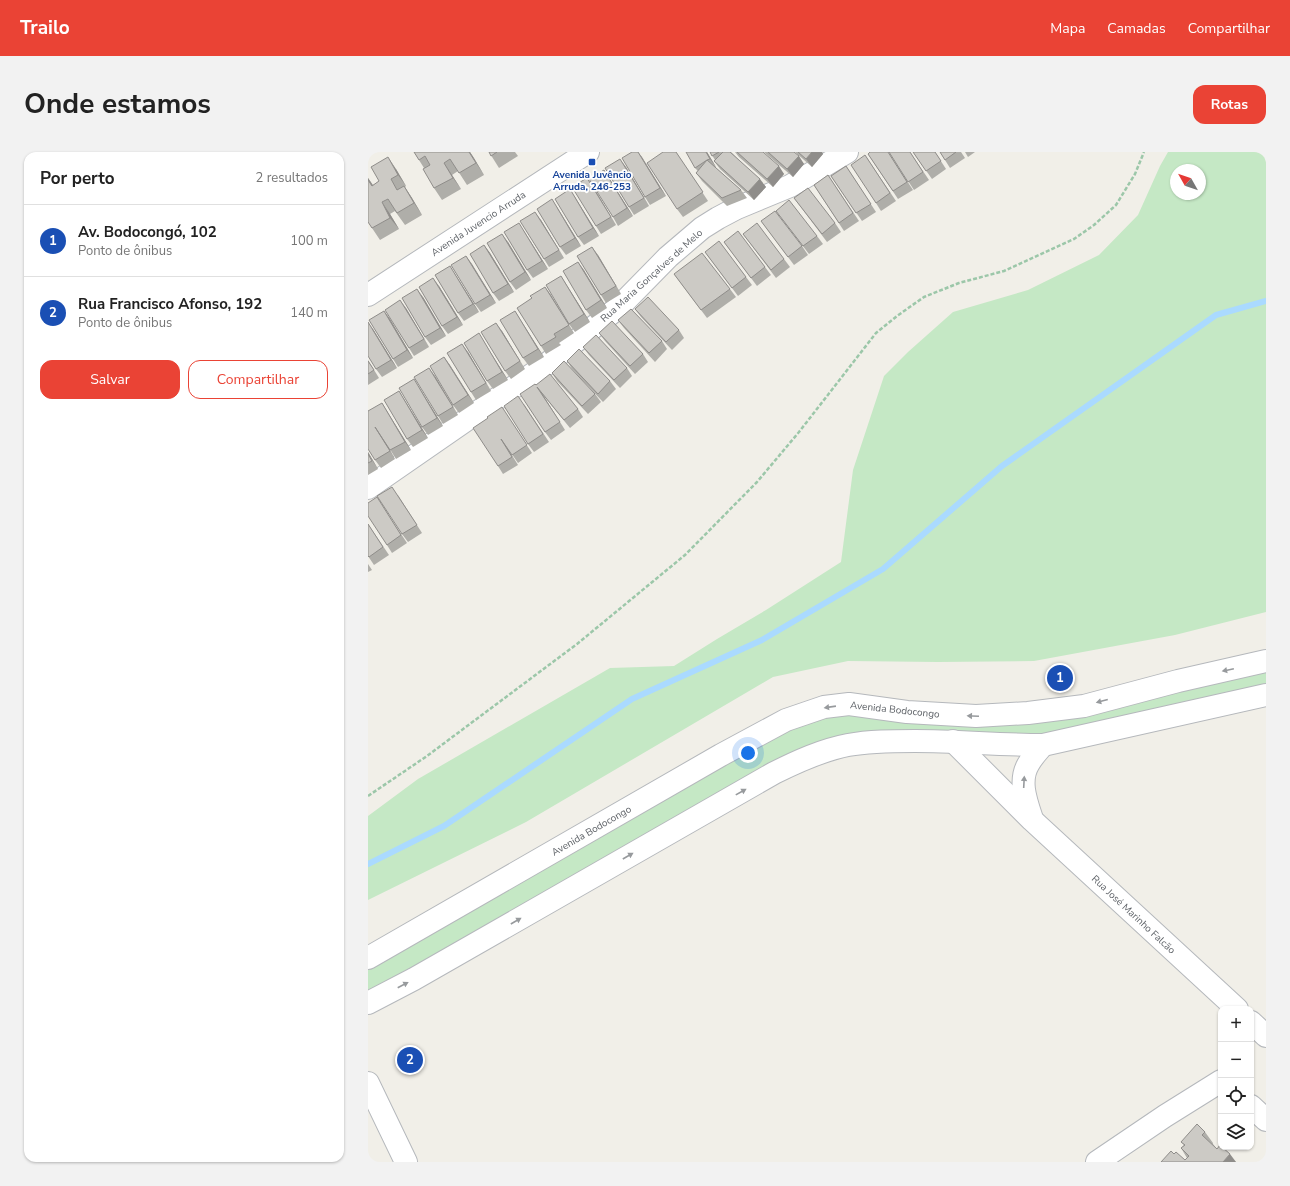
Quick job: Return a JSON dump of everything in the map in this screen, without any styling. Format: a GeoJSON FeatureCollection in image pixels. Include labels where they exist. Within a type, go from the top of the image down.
{"type":"FeatureCollection","features":[{"type":"Feature","properties":{"kind":"street","name":"Avenida Juvencio Arruda"},"geometry":{"type":"LineString","coordinates":[[368,295],[588,152]]}},
{"type":"Feature","properties":{"kind":"street","name":"Rua Maria Gonçalves de Melo"},"geometry":{"type":"LineString","coordinates":[[368,488],[547,364],[619,307],[668,257],[702,228],[737,208],[790,186],[847,152]]}},
{"type":"Feature","properties":{"kind":"street","name":"Avenida Bodocongo"},"geometry":{"type":"LineString","coordinates":[[368,958],[720,755],[786,720],[824,707],[849,704],[907,712],[976,716],[1028,713],[1084,706],[1178,681],[1266,661]]}},
{"type":"Feature","properties":{"kind":"street"},"geometry":{"type":"LineString","coordinates":[[368,1003],[414,979],[774,773],[807,757],[847,745],[878,741],[953,741],[1007,745],[1042,745],[1266,695]]}},
{"type":"Feature","properties":{"kind":"street","name":"Rua José Marinho Falcão"},"geometry":{"type":"LineString","coordinates":[[953,741],[1032,820],[1234,1006]]}},
{"type":"Feature","properties":{"kind":"street"},"geometry":{"type":"LineString","coordinates":[[1032,820],[1023,790],[1023,778],[1028,764],[1042,745]]}},
{"type":"Feature","properties":{"kind":"street"},"geometry":{"type":"LineString","coordinates":[[1254,1025],[1266,1036]]}},
{"type":"Feature","properties":{"kind":"street"},"geometry":{"type":"LineString","coordinates":[[368,1083],[406,1162]]}},
{"type":"Feature","properties":{"kind":"street"},"geometry":{"type":"LineString","coordinates":[[1097,1162],[1165,1116],[1218,1083]]}},
{"type":"Feature","properties":{"kind":"street"},"geometry":{"type":"LineString","coordinates":[[1254,1109],[1266,1120]]}},
{"type":"Feature","properties":{"kind":"path"},"geometry":{"type":"LineString","coordinates":[[368,796],[427,756],[576,644],[685,555],[757,482],[799,432],[876,333],[924,297],[959,283],[1004,271],[1074,239],[1094,225],[1116,205],[1135,174],[1144,152]]}},
{"type":"Feature","properties":{"kind":"green space"},"geometry":{"type":"Polygon","coordinates":[[[1168,152],[1266,152],[1266,612],[1175,635],[1034,661],[848,661],[773,677],[526,822],[368,900],[368,816],[418,779],[610,668],[674,666],[841,562],[853,470],[884,376],[908,352],[953,312],[1028,290],[1099,255],[1138,215],[1160,166],[1168,152]]]}},
{"type":"Feature","properties":{"kind":"green space"},"geometry":{"type":"Polygon","coordinates":[[[1266,668],[1266,688],[1041,739],[859,733],[823,740],[779,760],[368,993],[368,968],[782,731],[817,718],[841,714],[922,719],[1266,668]]]}},
{"type":"Feature","properties":{"kind":"building"},"geometry":{"type":"Polygon","coordinates":[[[414,152],[469,152],[476,163],[459,173],[450,159],[444,163],[453,178],[434,188],[423,169],[430,165],[425,156],[419,160],[414,152]]]}},
{"type":"Feature","properties":{"kind":"building"},"geometry":{"type":"Polygon","coordinates":[[[489,152],[497,152],[491,156],[489,152]]]}},
{"type":"Feature","properties":{"kind":"building"},"geometry":{"type":"Polygon","coordinates":[[[632,152],[638,152],[660,188],[645,197],[622,158],[632,152]]]}},
{"type":"Feature","properties":{"kind":"building"},"geometry":{"type":"Polygon","coordinates":[[[663,152],[676,152],[703,192],[677,209],[647,163],[663,152]]]}},
{"type":"Feature","properties":{"kind":"building"},"geometry":{"type":"Polygon","coordinates":[[[686,152],[706,152],[710,159],[695,168],[686,152]]]}},
{"type":"Feature","properties":{"kind":"building"},"geometry":{"type":"Polygon","coordinates":[[[710,152],[719,152],[712,156],[710,152]]]}},
{"type":"Feature","properties":{"kind":"building"},"geometry":{"type":"Polygon","coordinates":[[[723,152],[730,152],[760,179],[748,192],[714,161],[723,152]]]}},
{"type":"Feature","properties":{"kind":"building"},"geometry":{"type":"Polygon","coordinates":[[[737,152],[763,152],[779,166],[767,179],[737,152]]]}},
{"type":"Feature","properties":{"kind":"building"},"geometry":{"type":"Polygon","coordinates":[[[768,152],[794,152],[799,156],[787,169],[768,152]]]}},
{"type":"Feature","properties":{"kind":"building"},"geometry":{"type":"Polygon","coordinates":[[[798,152],[812,152],[806,159],[798,152]]]}},
{"type":"Feature","properties":{"kind":"building"},"geometry":{"type":"Polygon","coordinates":[[[870,152],[888,152],[907,182],[893,191],[868,154],[870,152]]]}},
{"type":"Feature","properties":{"kind":"building"},"geometry":{"type":"Polygon","coordinates":[[[889,152],[910,152],[923,172],[908,182],[889,152]]]}},
{"type":"Feature","properties":{"kind":"building"},"geometry":{"type":"Polygon","coordinates":[[[913,152],[935,152],[941,161],[926,171],[913,152]]]}},
{"type":"Feature","properties":{"kind":"building"},"geometry":{"type":"Polygon","coordinates":[[[940,152],[956,152],[945,160],[940,152]]]}},
{"type":"Feature","properties":{"kind":"building"},"geometry":{"type":"Polygon","coordinates":[[[865,155],[890,193],[876,203],[851,165],[865,155]]]}},
{"type":"Feature","properties":{"kind":"building"},"geometry":{"type":"Polygon","coordinates":[[[388,157],[398,175],[391,179],[397,190],[404,186],[414,203],[397,213],[388,199],[382,202],[390,218],[372,228],[368,222],[368,180],[372,186],[379,181],[371,167],[388,157]]]}},
{"type":"Feature","properties":{"kind":"building"},"geometry":{"type":"Polygon","coordinates":[[[620,159],[644,198],[629,207],[605,168],[620,159]]]}},
{"type":"Feature","properties":{"kind":"building"},"geometry":{"type":"Polygon","coordinates":[[[707,160],[741,190],[722,198],[696,173],[707,160]]]}},
{"type":"Feature","properties":{"kind":"building"},"geometry":{"type":"Polygon","coordinates":[[[846,166],[871,204],[856,213],[831,176],[846,166]]]}},
{"type":"Feature","properties":{"kind":"building"},"geometry":{"type":"Polygon","coordinates":[[[604,170],[627,208],[613,217],[589,179],[604,170]]]}},
{"type":"Feature","properties":{"kind":"building"},"geometry":{"type":"Polygon","coordinates":[[[828,175],[853,213],[839,223],[814,185],[828,175]]]}},
{"type":"Feature","properties":{"kind":"building"},"geometry":{"type":"Polygon","coordinates":[[[587,178],[611,217],[596,226],[572,187],[587,178]]]}},
{"type":"Feature","properties":{"kind":"building"},"geometry":{"type":"Polygon","coordinates":[[[808,188],[835,223],[822,234],[794,198],[808,188]]]}},
{"type":"Feature","properties":{"kind":"building"},"geometry":{"type":"Polygon","coordinates":[[[570,189],[593,228],[578,237],[555,199],[570,189]]]}},
{"type":"Feature","properties":{"kind":"building"},"geometry":{"type":"Polygon","coordinates":[[[552,199],[575,238],[560,247],[537,209],[552,199]]]}},
{"type":"Feature","properties":{"kind":"building"},"geometry":{"type":"Polygon","coordinates":[[[789,200],[817,236],[803,246],[776,211],[789,200]]]}},
{"type":"Feature","properties":{"kind":"building"},"geometry":{"type":"Polygon","coordinates":[[[775,211],[802,246],[788,257],[761,221],[775,211]]]}},
{"type":"Feature","properties":{"kind":"building"},"geometry":{"type":"Polygon","coordinates":[[[535,212],[559,250],[544,259],[520,221],[535,212]]]}},
{"type":"Feature","properties":{"kind":"building"},"geometry":{"type":"Polygon","coordinates":[[[519,223],[542,261],[527,270],[504,232],[519,223]]]}},
{"type":"Feature","properties":{"kind":"building"},"geometry":{"type":"Polygon","coordinates":[[[757,223],[784,259],[771,270],[743,234],[757,223]]]}},
{"type":"Feature","properties":{"kind":"building"},"geometry":{"type":"Polygon","coordinates":[[[738,231],[765,267],[751,278],[724,242],[738,231]]]}},
{"type":"Feature","properties":{"kind":"building"},"geometry":{"type":"Polygon","coordinates":[[[502,234],[525,272],[510,282],[487,243],[502,234]]]}},
{"type":"Feature","properties":{"kind":"building"},"geometry":{"type":"Polygon","coordinates":[[[719,241],[746,277],[732,288],[705,252],[719,241]]]}},
{"type":"Feature","properties":{"kind":"building"},"geometry":{"type":"Polygon","coordinates":[[[484,245],[508,284],[493,293],[470,254],[484,245]]]}},
{"type":"Feature","properties":{"kind":"building"},"geometry":{"type":"Polygon","coordinates":[[[592,247],[616,286],[601,295],[577,256],[592,247]]]}},
{"type":"Feature","properties":{"kind":"building"},"geometry":{"type":"Polygon","coordinates":[[[702,253],[730,289],[701,310],[674,274],[702,253]]]}},
{"type":"Feature","properties":{"kind":"building"},"geometry":{"type":"Polygon","coordinates":[[[466,256],[490,295],[475,304],[451,265],[466,256]]]}},
{"type":"Feature","properties":{"kind":"building"},"geometry":{"type":"Polygon","coordinates":[[[578,262],[601,300],[586,310],[563,271],[578,262]]]}},
{"type":"Feature","properties":{"kind":"building"},"geometry":{"type":"Polygon","coordinates":[[[450,266],[473,304],[458,313],[435,275],[450,266]]]}},
{"type":"Feature","properties":{"kind":"building"},"geometry":{"type":"Polygon","coordinates":[[[561,276],[584,314],[569,324],[546,285],[561,276]]]}},
{"type":"Feature","properties":{"kind":"building"},"geometry":{"type":"Polygon","coordinates":[[[433,278],[457,317],[442,326],[419,287],[433,278]]]}},
{"type":"Feature","properties":{"kind":"building"},"geometry":{"type":"Polygon","coordinates":[[[545,287],[569,325],[554,334],[556,337],[541,346],[517,308],[532,298],[530,296],[545,287]]]}},
{"type":"Feature","properties":{"kind":"building"},"geometry":{"type":"Polygon","coordinates":[[[417,289],[440,328],[425,337],[402,298],[417,289]]]}},
{"type":"Feature","properties":{"kind":"building"},"geometry":{"type":"Polygon","coordinates":[[[648,297],[679,330],[666,342],[635,309],[648,297]]]}},
{"type":"Feature","properties":{"kind":"building"},"geometry":{"type":"Polygon","coordinates":[[[400,300],[424,339],[409,348],[385,310],[400,300]]]}},
{"type":"Feature","properties":{"kind":"building"},"geometry":{"type":"Polygon","coordinates":[[[631,309],[662,341],[649,353],[618,320],[631,309]]]}},
{"type":"Feature","properties":{"kind":"building"},"geometry":{"type":"Polygon","coordinates":[[[384,311],[407,350],[393,359],[369,320],[384,311]]]}},
{"type":"Feature","properties":{"kind":"building"},"geometry":{"type":"Polygon","coordinates":[[[515,311],[538,349],[523,358],[500,320],[515,311]]]}},
{"type":"Feature","properties":{"kind":"building"},"geometry":{"type":"Polygon","coordinates":[[[612,321],[643,354],[630,366],[599,333],[612,321]]]}},
{"type":"Feature","properties":{"kind":"building"},"geometry":{"type":"Polygon","coordinates":[[[368,322],[391,360],[376,369],[368,356],[368,322]]]}},
{"type":"Feature","properties":{"kind":"building"},"geometry":{"type":"Polygon","coordinates":[[[496,323],[520,361],[505,371],[481,332],[496,323]]]}},
{"type":"Feature","properties":{"kind":"building"},"geometry":{"type":"Polygon","coordinates":[[[479,333],[502,372],[487,381],[464,343],[479,333]]]}},
{"type":"Feature","properties":{"kind":"building"},"geometry":{"type":"Polygon","coordinates":[[[596,335],[627,368],[614,380],[583,347],[596,335]]]}},
{"type":"Feature","properties":{"kind":"building"},"geometry":{"type":"Polygon","coordinates":[[[462,344],[486,383],[471,392],[447,353],[462,344]]]}},
{"type":"Feature","properties":{"kind":"building"},"geometry":{"type":"Polygon","coordinates":[[[579,349],[610,381],[598,394],[567,361],[579,349]]]}},
{"type":"Feature","properties":{"kind":"building"},"geometry":{"type":"Polygon","coordinates":[[[444,357],[468,395],[453,405],[430,366],[444,357]]]}},
{"type":"Feature","properties":{"kind":"building"},"geometry":{"type":"Polygon","coordinates":[[[368,361],[374,370],[368,374],[368,361]]]}},
{"type":"Feature","properties":{"kind":"building"},"geometry":{"type":"Polygon","coordinates":[[[564,361],[595,394],[582,406],[552,373],[564,361]]]}},
{"type":"Feature","properties":{"kind":"building"},"geometry":{"type":"Polygon","coordinates":[[[429,368],[453,407],[438,416],[414,377],[429,368]]]}},
{"type":"Feature","properties":{"kind":"building"},"geometry":{"type":"Polygon","coordinates":[[[550,374],[578,409],[564,420],[537,387],[560,422],[545,432],[520,394],[535,384],[536,385],[550,374]]]}},
{"type":"Feature","properties":{"kind":"building"},"geometry":{"type":"Polygon","coordinates":[[[414,379],[437,418],[422,427],[399,388],[414,379]]]}},
{"type":"Feature","properties":{"kind":"building"},"geometry":{"type":"Polygon","coordinates":[[[399,391],[422,430],[407,439],[384,400],[399,391]]]}},
{"type":"Feature","properties":{"kind":"building"},"geometry":{"type":"Polygon","coordinates":[[[518,396],[543,434],[528,444],[504,406],[518,396]]]}},
{"type":"Feature","properties":{"kind":"building"},"geometry":{"type":"Polygon","coordinates":[[[382,403],[405,442],[390,450],[375,427],[390,451],[375,460],[368,449],[368,411],[382,403]]]}},
{"type":"Feature","properties":{"kind":"building"},"geometry":{"type":"Polygon","coordinates":[[[502,407],[527,445],[512,455],[501,439],[512,457],[498,466],[473,428],[502,407]]]}},
{"type":"Feature","properties":{"kind":"building"},"geometry":{"type":"Polygon","coordinates":[[[368,454],[372,461],[368,463],[368,454]]]}},
{"type":"Feature","properties":{"kind":"building"},"geometry":{"type":"Polygon","coordinates":[[[392,487],[417,525],[402,534],[377,496],[392,487]]]}},
{"type":"Feature","properties":{"kind":"building"},"geometry":{"type":"Polygon","coordinates":[[[377,497],[401,535],[387,545],[368,516],[368,503],[377,497]]]}},
{"type":"Feature","properties":{"kind":"building"},"geometry":{"type":"Polygon","coordinates":[[[368,524],[383,547],[369,557],[368,556],[368,524]]]}},
{"type":"Feature","properties":{"kind":"building"},"geometry":{"type":"Polygon","coordinates":[[[1197,1124],[1205,1132],[1202,1135],[1217,1149],[1218,1148],[1218,1150],[1225,1150],[1230,1154],[1223,1162],[1161,1162],[1171,1151],[1174,1154],[1176,1152],[1185,1160],[1189,1156],[1181,1148],[1185,1145],[1181,1142],[1197,1124]]]}},
{"type":"Feature","properties":{"kind":"waterway"},"geometry":{"type":"LineString","coordinates":[[368,864],[444,826],[632,699],[762,640],[883,569],[1002,466],[1216,315],[1266,301]]}},
{"type":"Feature","properties":{"kind":"place","name":"Avenida Juvêncio Arruda, 246-253"},"geometry":{"type":"Point","coordinates":[592,162]}},
{"type":"Feature","properties":{"kind":"place","name":"Av. Bodocongó, 102"},"geometry":{"type":"Point","coordinates":[1060,678]}},
{"type":"Feature","properties":{"kind":"place","name":"Rua Francisco Afonso, 192"},"geometry":{"type":"Point","coordinates":[410,1060]}}]}
